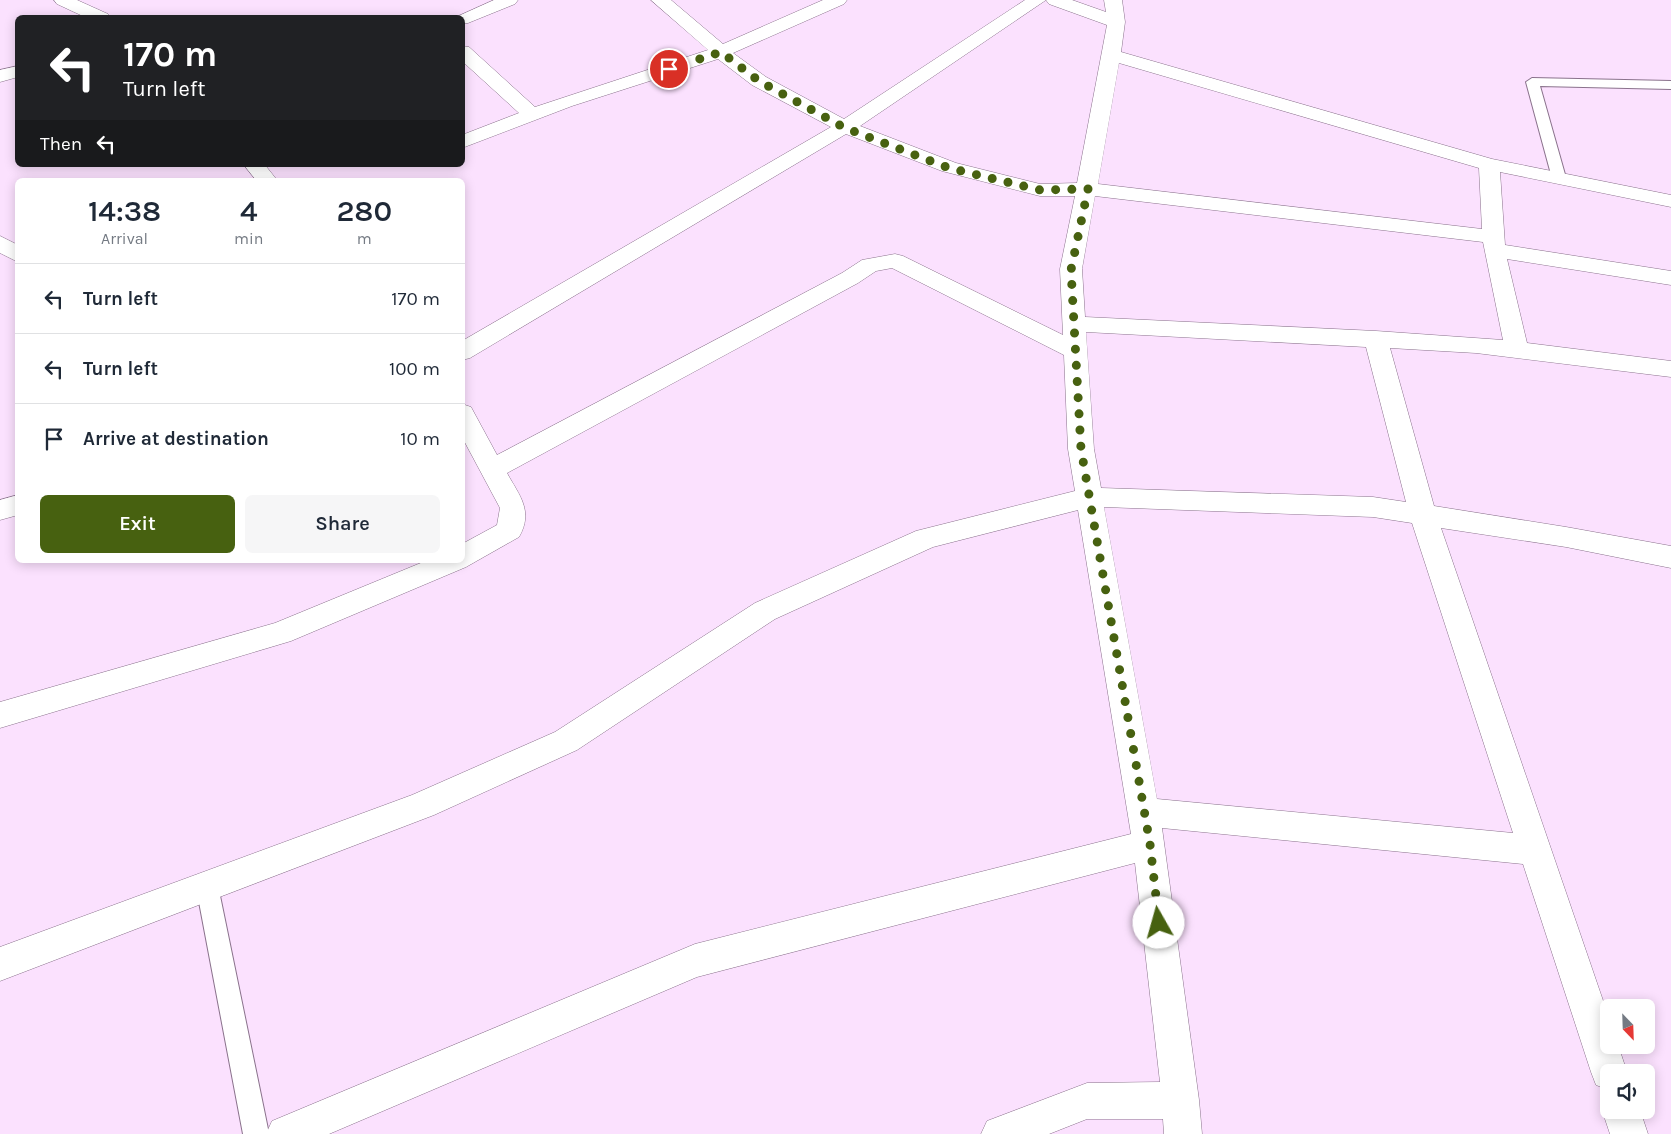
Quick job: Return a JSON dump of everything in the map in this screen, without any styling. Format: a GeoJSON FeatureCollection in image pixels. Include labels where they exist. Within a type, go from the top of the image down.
{"type":"FeatureCollection","features":[{"type":"Feature","properties":{"kind":"street"},"geometry":{"type":"LineString","coordinates":[[63,0],[96,15]]}},
{"type":"Feature","properties":{"kind":"street"},"geometry":{"type":"LineString","coordinates":[[465,18],[509,0]]}},
{"type":"Feature","properties":{"kind":"street"},"geometry":{"type":"LineString","coordinates":[[660,0],[721,52],[759,81],[845,128],[949,168],[1040,190],[1088,189],[1494,244],[1671,278]]}},
{"type":"Feature","properties":{"kind":"street"},"geometry":{"type":"LineString","coordinates":[[465,141],[533,115],[721,52],[838,0]]}},
{"type":"Feature","properties":{"kind":"street"},"geometry":{"type":"LineString","coordinates":[[465,350],[845,128],[1037,0]]}},
{"type":"Feature","properties":{"kind":"street"},"geometry":{"type":"LineString","coordinates":[[1000,1134],[1087,1102],[1182,1117],[1146,828],[1091,497],[1081,449],[1071,270],[1088,189],[1111,55],[1114,11],[1055,0]]}},
{"type":"Feature","properties":{"kind":"street"},"geometry":{"type":"LineString","coordinates":[[465,54],[533,115]]}},
{"type":"Feature","properties":{"kind":"street"},"geometry":{"type":"LineString","coordinates":[[1111,55],[1489,164],[1671,201]]}},
{"type":"Feature","properties":{"kind":"street"},"geometry":{"type":"LineString","coordinates":[[0,76],[15,72]]}},
{"type":"Feature","properties":{"kind":"street"},"geometry":{"type":"LineString","coordinates":[[1489,164],[1494,244],[1518,350]]}},
{"type":"Feature","properties":{"kind":"street"},"geometry":{"type":"LineString","coordinates":[[256,167],[265,178]]}},
{"type":"Feature","properties":{"kind":"street"},"geometry":{"type":"LineString","coordinates":[[0,243],[15,254]]}},
{"type":"Feature","properties":{"kind":"street"},"geometry":{"type":"LineString","coordinates":[[492,469],[850,278],[870,265],[895,261],[1076,351]]}},
{"type":"Feature","properties":{"kind":"street"},"geometry":{"type":"LineString","coordinates":[[1074,324],[1476,344],[1671,368]]}},
{"type":"Feature","properties":{"kind":"street"},"geometry":{"type":"LineString","coordinates":[[1376,339],[1423,515],[1606,1064]]}},
{"type":"Feature","properties":{"kind":"street"},"geometry":{"type":"LineString","coordinates":[[465,419],[513,508],[510,530],[465,556]]}},
{"type":"Feature","properties":{"kind":"street"},"geometry":{"type":"LineString","coordinates":[[0,964],[423,805],[566,741],[765,611],[926,538],[1091,497],[1373,507],[1566,537],[1671,556]]}},
{"type":"Feature","properties":{"kind":"street"},"geometry":{"type":"LineString","coordinates":[[0,510],[15,506]]}},
{"type":"Feature","properties":{"kind":"street"},"geometry":{"type":"LineString","coordinates":[[0,715],[281,632],[449,563]]}},
{"type":"Feature","properties":{"kind":"street"},"geometry":{"type":"LineString","coordinates":[[286,1134],[695,961],[1146,828],[1534,850]]}},
{"type":"Feature","properties":{"kind":"street"},"geometry":{"type":"LineString","coordinates":[[1624,1119],[1630,1134]]}},
{"type":"Feature","properties":{"kind":"lane"},"geometry":{"type":"LineString","coordinates":[[1560,178],[1532,82],[1671,85]]}},
{"type":"Feature","properties":{"kind":"lane"},"geometry":{"type":"LineString","coordinates":[[208,886],[256,1134]]}},
{"type":"Feature","properties":{"kind":"route"},"geometry":{"type":"LineString","coordinates":[[669,69],[721,52],[759,81],[845,128],[949,168],[1040,190],[1088,189],[1071,270],[1081,449],[1091,497],[1150,844],[1159,923]]}}]}
